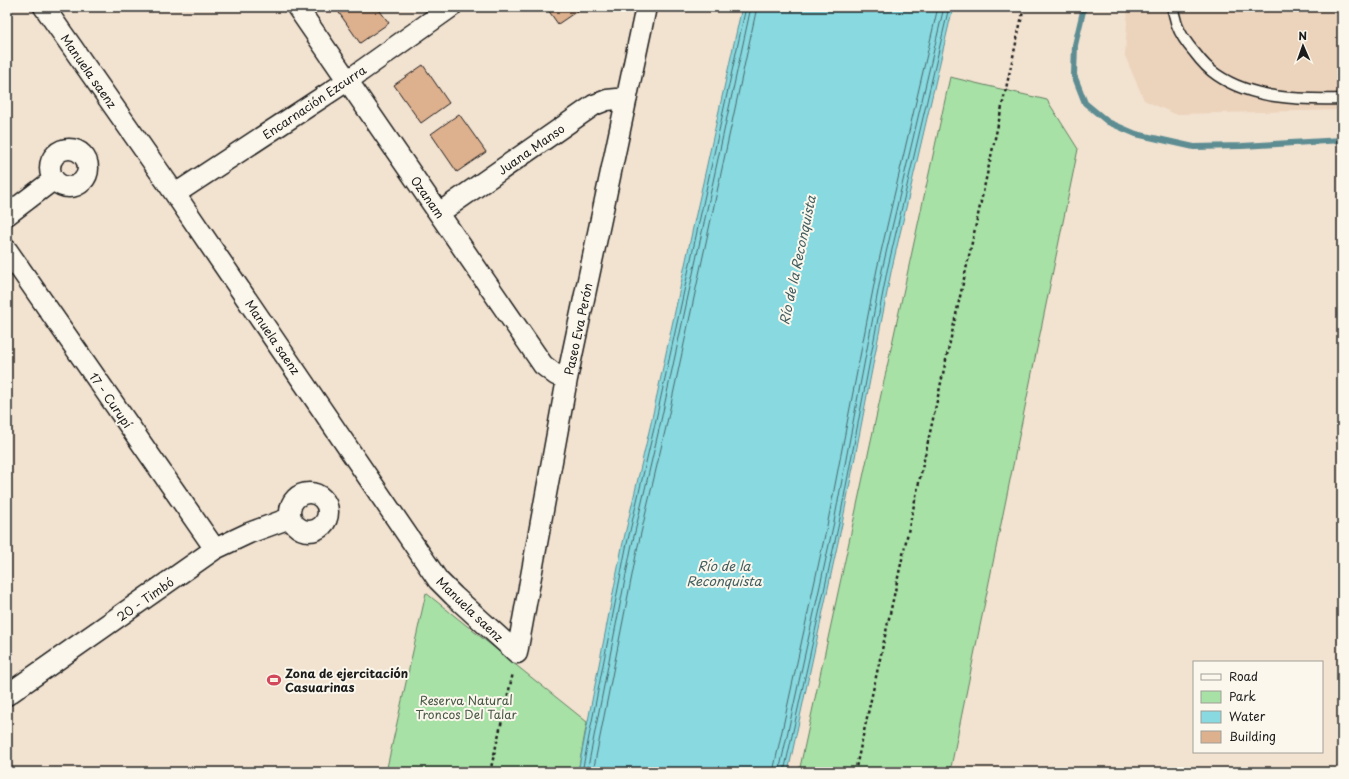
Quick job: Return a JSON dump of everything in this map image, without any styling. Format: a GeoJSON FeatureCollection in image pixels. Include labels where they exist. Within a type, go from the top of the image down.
{"type":"FeatureCollection","features":[{"type":"Feature","properties":{"kind":"street","name":"Manuela saenz"},"geometry":{"type":"LineString","coordinates":[[44,7],[175,194],[438,580],[517,654]]}},
{"type":"Feature","properties":{"kind":"street","name":"Ozanam"},"geometry":{"type":"LineString","coordinates":[[297,7],[542,365],[556,375],[567,379]]}},
{"type":"Feature","properties":{"kind":"street","name":"Encarnación Ezcurra"},"geometry":{"type":"LineString","coordinates":[[175,194],[347,81],[451,7]]}},
{"type":"Feature","properties":{"kind":"street","name":"Paseo Eva Perón"},"geometry":{"type":"LineString","coordinates":[[517,654],[567,379],[646,7]]}},
{"type":"Feature","properties":{"kind":"street","name":"Juana Manso"},"geometry":{"type":"LineString","coordinates":[[439,213],[594,105],[607,100],[627,98]]}},
{"type":"Feature","properties":{"kind":"street"},"geometry":{"type":"LineString","coordinates":[[7,215],[53,180]]}},
{"type":"Feature","properties":{"kind":"street","name":"17 - Curupí"},"geometry":{"type":"LineString","coordinates":[[7,250],[216,549]]}},
{"type":"Feature","properties":{"kind":"street","name":"20 - Timbó"},"geometry":{"type":"LineString","coordinates":[[7,695],[216,549],[249,533],[290,518]]}},
{"type":"Feature","properties":{"kind":"lane"},"geometry":{"type":"LineString","coordinates":[[1172,7],[1177,26],[1185,42],[1202,62],[1217,75],[1240,87],[1267,95],[1297,98],[1342,99]]}},
{"type":"Feature","properties":{"kind":"path"},"geometry":{"type":"LineString","coordinates":[[855,772],[1024,7]]}},
{"type":"Feature","properties":{"kind":"path"},"geometry":{"type":"LineString","coordinates":[[490,772],[517,654]]}},
{"type":"Feature","properties":{"kind":"shaded area"},"geometry":{"type":"Polygon","coordinates":[[[1128,7],[1342,7],[1342,110],[1175,114],[1144,100],[1125,56],[1128,7]]]}},
{"type":"Feature","properties":{"kind":"green space"},"geometry":{"type":"Polygon","coordinates":[[[950,77],[1047,100],[1078,149],[950,772],[799,772],[950,77]]]}},
{"type":"Feature","properties":{"kind":"green space","name":"Reserva Natural Troncos Del Talar"},"geometry":{"type":"Polygon","coordinates":[[[426,593],[587,722],[578,772],[386,772],[426,593]]]}},
{"type":"Feature","properties":{"kind":"water","name":"Río de la Reconquista"},"geometry":{"type":"Polygon","coordinates":[[[742,7],[953,7],[891,272],[842,524],[788,772],[578,772],[622,547],[651,423],[742,7]]]}},
{"type":"Feature","properties":{"kind":"building"},"geometry":{"type":"Polygon","coordinates":[[[335,7],[377,7],[389,23],[360,43],[335,7]]]}},
{"type":"Feature","properties":{"kind":"building"},"geometry":{"type":"Polygon","coordinates":[[[546,7],[583,7],[558,24],[546,7]]]}},
{"type":"Feature","properties":{"kind":"building"},"geometry":{"type":"Polygon","coordinates":[[[423,65],[449,103],[421,123],[394,85],[423,65]]]}},
{"type":"Feature","properties":{"kind":"building"},"geometry":{"type":"Polygon","coordinates":[[[459,114],[486,152],[457,172],[431,134],[459,114]]]}},
{"type":"Feature","properties":{"kind":"waterway"},"geometry":{"type":"LineString","coordinates":[[1084,7],[1075,45],[1074,75],[1085,103],[1108,122],[1136,134],[1194,147],[1242,146],[1342,140]]}},
{"type":"Feature","properties":{"kind":"place","name":"Zona de ejercitación Casuarinas"},"geometry":{"type":"Point","coordinates":[274,680]}}]}
